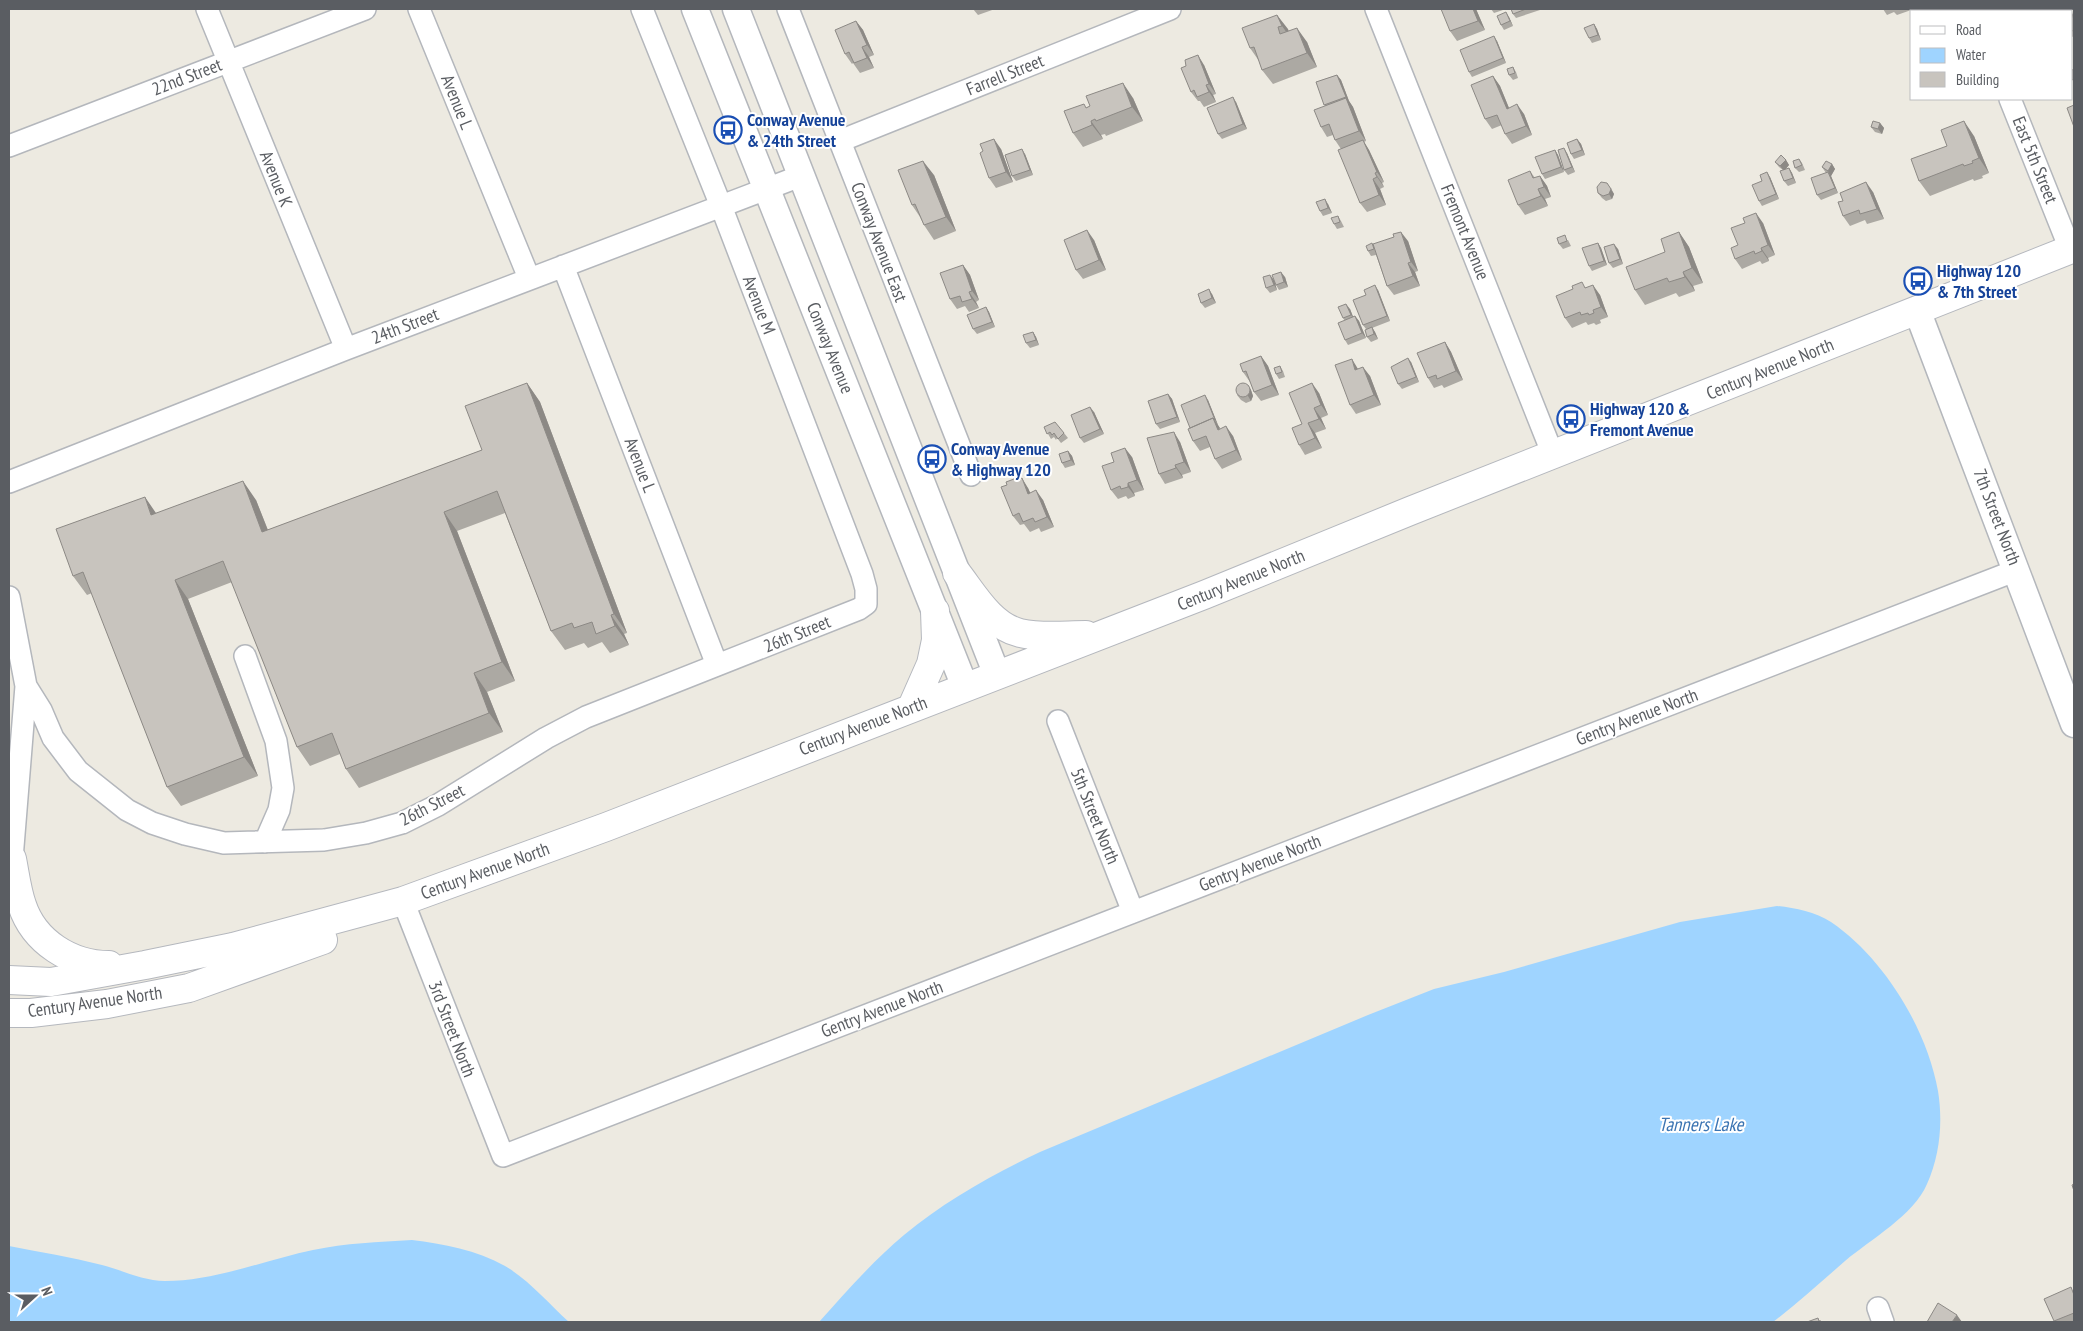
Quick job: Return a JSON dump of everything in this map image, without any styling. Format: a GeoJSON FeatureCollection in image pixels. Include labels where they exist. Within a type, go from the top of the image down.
{"type":"FeatureCollection","features":[{"type":"Feature","properties":{"kind":"main road","name":"Century Avenue North"},"geometry":{"type":"LineString","coordinates":[[9,980],[50,982],[145,965],[242,945],[360,911],[403,901],[606,826],[1103,634],[2072,249]]}},
{"type":"Feature","properties":{"kind":"main road"},"geometry":{"type":"LineString","coordinates":[[957,573],[989,613],[998,622],[1014,631],[1042,635],[1103,634]]}},
{"type":"Feature","properties":{"kind":"main road"},"geometry":{"type":"LineString","coordinates":[[912,707],[931,664],[936,640],[935,611]]}},
{"type":"Feature","properties":{"kind":"main road"},"geometry":{"type":"LineString","coordinates":[[10,866],[22,905],[35,932],[48,942],[70,958],[97,965],[145,965]]}},
{"type":"Feature","properties":{"kind":"main road","name":"Century Avenue North"},"geometry":{"type":"LineString","coordinates":[[9,1013],[31,1013],[107,1004],[189,988],[364,925],[403,901]]}},
{"type":"Feature","properties":{"kind":"street","name":"Avenue K"},"geometry":{"type":"LineString","coordinates":[[207,9],[227,62],[346,349]]}},
{"type":"Feature","properties":{"kind":"street","name":"22nd Street"},"geometry":{"type":"LineString","coordinates":[[9,146],[365,9]]}},
{"type":"Feature","properties":{"kind":"street","name":"Avenue L"},"geometry":{"type":"LineString","coordinates":[[419,9],[529,278]]}},
{"type":"Feature","properties":{"kind":"street","name":"Avenue M"},"geometry":{"type":"LineString","coordinates":[[642,9],[721,206],[862,574],[866,589],[866,604]]}},
{"type":"Feature","properties":{"kind":"street","name":"Conway Avenue"},"geometry":{"type":"LineString","coordinates":[[695,9],[965,687]]}},
{"type":"Feature","properties":{"kind":"street","name":"Conway Avenue"},"geometry":{"type":"LineString","coordinates":[[736,9],[997,675]]}},
{"type":"Feature","properties":{"kind":"street","name":"Conway Avenue East"},"geometry":{"type":"LineString","coordinates":[[788,9],[971,475]]}},
{"type":"Feature","properties":{"kind":"street","name":"Farrell Street"},"geometry":{"type":"LineString","coordinates":[[840,141],[1170,9]]}},
{"type":"Feature","properties":{"kind":"street","name":"Fremont Avenue"},"geometry":{"type":"LineString","coordinates":[[1376,9],[1553,455]]}},
{"type":"Feature","properties":{"kind":"street","name":"East 5th Street"},"geometry":{"type":"LineString","coordinates":[[2010,100],[2072,249]]}},
{"type":"Feature","properties":{"kind":"street","name":"24th Street"},"geometry":{"type":"LineString","coordinates":[[9,482],[529,278],[802,175]]}},
{"type":"Feature","properties":{"kind":"street","name":"Avenue L"},"geometry":{"type":"LineString","coordinates":[[563,266],[717,665]]}},
{"type":"Feature","properties":{"kind":"street","name":"7th Street North"},"geometry":{"type":"LineString","coordinates":[[1917,310],[2074,724]]}},
{"type":"Feature","properties":{"kind":"street","name":"Gentry Avenue North"},"geometry":{"type":"LineString","coordinates":[[503,1156],[2017,570]]}},
{"type":"Feature","properties":{"kind":"street"},"geometry":{"type":"LineString","coordinates":[[9,597],[26,686],[10,866]]}},
{"type":"Feature","properties":{"kind":"street","name":"26th Street"},"geometry":{"type":"LineString","coordinates":[[26,686],[41,710],[54,738],[78,771],[127,810],[152,823],[185,834],[224,843],[324,840],[366,833],[402,822],[438,805],[546,738],[586,717],[792,637],[859,609],[866,604]]}},
{"type":"Feature","properties":{"kind":"street"},"geometry":{"type":"LineString","coordinates":[[245,656],[276,741],[284,788],[279,810],[265,842]]}},
{"type":"Feature","properties":{"kind":"street","name":"5th Street North"},"geometry":{"type":"LineString","coordinates":[[1058,721],[1133,912]]}},
{"type":"Feature","properties":{"kind":"street","name":"3rd Street North"},"geometry":{"type":"LineString","coordinates":[[403,901],[503,1156]]}},
{"type":"Feature","properties":{"kind":"water","name":"Tanners Lake"},"geometry":{"type":"Polygon","coordinates":[[[1777,906],[1805,911],[1831,922],[1869,955],[1885,975],[1913,1020],[1924,1044],[1938,1091],[1940,1126],[1935,1162],[1927,1184],[1912,1206],[1891,1226],[1845,1261],[1773,1322],[819,1322],[871,1266],[904,1235],[969,1189],[1040,1152],[1434,989],[1504,972],[1680,922],[1777,906]]]}},
{"type":"Feature","properties":{"kind":"water"},"geometry":{"type":"Polygon","coordinates":[[[412,1240],[448,1246],[494,1260],[531,1285],[569,1322],[9,1322],[9,1246],[110,1267],[157,1281],[165,1281],[202,1278],[325,1248],[362,1243],[412,1240]]]}},
{"type":"Feature","properties":{"kind":"building"},"geometry":{"type":"Polygon","coordinates":[[[1441,9],[1473,9],[1478,21],[1450,31],[1441,9]]]}},
{"type":"Feature","properties":{"kind":"building"},"geometry":{"type":"Polygon","coordinates":[[[1511,9],[1526,9],[1513,14],[1511,9]]]}},
{"type":"Feature","properties":{"kind":"building"},"geometry":{"type":"Polygon","coordinates":[[[1506,12],[1510,21],[1501,25],[1497,16],[1506,12]]]}},
{"type":"Feature","properties":{"kind":"building"},"geometry":{"type":"Polygon","coordinates":[[[1277,15],[1282,26],[1278,27],[1280,34],[1297,28],[1307,53],[1262,70],[1254,47],[1250,48],[1242,28],[1277,15]]]}},
{"type":"Feature","properties":{"kind":"building"},"geometry":{"type":"Polygon","coordinates":[[[856,21],[867,45],[862,47],[867,58],[854,63],[849,52],[845,54],[835,30],[856,21]]]}},
{"type":"Feature","properties":{"kind":"building"},"geometry":{"type":"Polygon","coordinates":[[[1594,24],[1598,35],[1589,38],[1584,28],[1594,24]]]}},
{"type":"Feature","properties":{"kind":"building"},"geometry":{"type":"Polygon","coordinates":[[[1494,36],[1503,58],[1469,72],[1460,50],[1494,36]]]}},
{"type":"Feature","properties":{"kind":"building"},"geometry":{"type":"Polygon","coordinates":[[[1198,55],[1209,84],[1206,85],[1209,92],[1197,97],[1194,90],[1191,92],[1181,68],[1186,66],[1185,60],[1198,55]]]}},
{"type":"Feature","properties":{"kind":"building"},"geometry":{"type":"Polygon","coordinates":[[[1513,67],[1515,73],[1509,75],[1507,69],[1513,67]]]}},
{"type":"Feature","properties":{"kind":"building"},"geometry":{"type":"Polygon","coordinates":[[[1337,75],[1346,97],[1324,105],[1316,82],[1337,75]]]}},
{"type":"Feature","properties":{"kind":"building"},"geometry":{"type":"Polygon","coordinates":[[[1493,76],[1507,109],[1517,104],[1526,126],[1505,134],[1497,115],[1485,119],[1471,85],[1493,76]]]}},
{"type":"Feature","properties":{"kind":"building"},"geometry":{"type":"Polygon","coordinates":[[[1123,83],[1132,107],[1096,121],[1095,119],[1091,121],[1092,125],[1073,133],[1064,111],[1084,104],[1086,108],[1090,106],[1086,96],[1123,83]]]}},
{"type":"Feature","properties":{"kind":"building"},"geometry":{"type":"Polygon","coordinates":[[[1233,97],[1243,124],[1218,134],[1207,108],[1233,97]]]}},
{"type":"Feature","properties":{"kind":"building"},"geometry":{"type":"Polygon","coordinates":[[[1346,98],[1359,131],[1335,140],[1329,124],[1321,127],[1314,110],[1346,98]]]}},
{"type":"Feature","properties":{"kind":"building"},"geometry":{"type":"Polygon","coordinates":[[[2074,105],[2074,127],[2067,108],[2074,105]]]}},
{"type":"Feature","properties":{"kind":"building"},"geometry":{"type":"Polygon","coordinates":[[[1873,121],[1880,123],[1878,129],[1871,127],[1873,121]]]}},
{"type":"Feature","properties":{"kind":"building"},"geometry":{"type":"Polygon","coordinates":[[[1964,121],[1979,158],[1972,161],[1973,163],[1964,166],[1963,164],[1919,181],[1911,159],[1947,146],[1941,130],[1964,121]]]}},
{"type":"Feature","properties":{"kind":"building"},"geometry":{"type":"Polygon","coordinates":[[[994,139],[1006,172],[989,178],[980,153],[983,151],[980,144],[994,139]]]}},
{"type":"Feature","properties":{"kind":"building"},"geometry":{"type":"Polygon","coordinates":[[[1577,139],[1582,150],[1571,154],[1567,143],[1577,139]]]}},
{"type":"Feature","properties":{"kind":"building"},"geometry":{"type":"Polygon","coordinates":[[[1363,140],[1377,172],[1375,173],[1377,177],[1373,179],[1379,195],[1360,203],[1338,150],[1363,140]]]}},
{"type":"Feature","properties":{"kind":"building"},"geometry":{"type":"Polygon","coordinates":[[[1564,148],[1572,167],[1564,170],[1558,150],[1564,148]]]}},
{"type":"Feature","properties":{"kind":"building"},"geometry":{"type":"Polygon","coordinates":[[[1022,149],[1030,170],[1012,176],[1005,155],[1022,149]]]}},
{"type":"Feature","properties":{"kind":"building"},"geometry":{"type":"Polygon","coordinates":[[[1555,150],[1561,167],[1542,174],[1535,157],[1555,150]]]}},
{"type":"Feature","properties":{"kind":"building"},"geometry":{"type":"Polygon","coordinates":[[[1781,155],[1786,160],[1780,166],[1775,162],[1781,155]]]}},
{"type":"Feature","properties":{"kind":"building"},"geometry":{"type":"Polygon","coordinates":[[[1799,159],[1802,165],[1795,168],[1793,161],[1799,159]]]}},
{"type":"Feature","properties":{"kind":"building"},"geometry":{"type":"Polygon","coordinates":[[[923,161],[946,217],[924,225],[915,204],[912,205],[898,170],[923,161]]]}},
{"type":"Feature","properties":{"kind":"building"},"geometry":{"type":"Polygon","coordinates":[[[1826,161],[1832,164],[1828,171],[1822,167],[1826,161]]]}},
{"type":"Feature","properties":{"kind":"building"},"geometry":{"type":"Polygon","coordinates":[[[1789,168],[1793,178],[1784,181],[1780,171],[1789,168]]]}},
{"type":"Feature","properties":{"kind":"building"},"geometry":{"type":"Polygon","coordinates":[[[1530,171],[1533,178],[1540,176],[1544,187],[1538,189],[1541,196],[1518,205],[1508,180],[1530,171]]]}},
{"type":"Feature","properties":{"kind":"building"},"geometry":{"type":"Polygon","coordinates":[[[1767,172],[1776,194],[1759,201],[1752,185],[1762,181],[1760,175],[1767,172]]]}},
{"type":"Feature","properties":{"kind":"building"},"geometry":{"type":"Polygon","coordinates":[[[1828,172],[1835,188],[1817,195],[1811,178],[1828,172]]]}},
{"type":"Feature","properties":{"kind":"building"},"geometry":{"type":"Polygon","coordinates":[[[1601,182],[1607,183],[1611,189],[1609,194],[1603,196],[1598,193],[1597,187],[1601,182]]]}},
{"type":"Feature","properties":{"kind":"building"},"geometry":{"type":"Polygon","coordinates":[[[1866,182],[1877,209],[1860,214],[1859,210],[1843,216],[1838,202],[1843,201],[1840,193],[1866,182]]]}},
{"type":"Feature","properties":{"kind":"building"},"geometry":{"type":"Polygon","coordinates":[[[1325,199],[1328,208],[1320,211],[1316,202],[1325,199]]]}},
{"type":"Feature","properties":{"kind":"building"},"geometry":{"type":"Polygon","coordinates":[[[1756,213],[1768,245],[1761,248],[1762,251],[1755,254],[1754,251],[1735,259],[1731,248],[1738,245],[1731,228],[1745,223],[1743,218],[1756,213]]]}},
{"type":"Feature","properties":{"kind":"building"},"geometry":{"type":"Polygon","coordinates":[[[1338,216],[1340,222],[1334,224],[1331,218],[1338,216]]]}},
{"type":"Feature","properties":{"kind":"building"},"geometry":{"type":"Polygon","coordinates":[[[1087,230],[1099,260],[1076,270],[1064,240],[1087,230]]]}},
{"type":"Feature","properties":{"kind":"building"},"geometry":{"type":"Polygon","coordinates":[[[1401,232],[1411,262],[1408,263],[1413,276],[1387,286],[1373,244],[1394,237],[1393,234],[1401,232]]]}},
{"type":"Feature","properties":{"kind":"building"},"geometry":{"type":"Polygon","coordinates":[[[1679,232],[1692,268],[1683,272],[1685,277],[1669,282],[1667,278],[1635,290],[1626,267],[1665,252],[1661,239],[1679,232]]]}},
{"type":"Feature","properties":{"kind":"building"},"geometry":{"type":"Polygon","coordinates":[[[1565,235],[1567,241],[1559,244],[1557,238],[1565,235]]]}},
{"type":"Feature","properties":{"kind":"building"},"geometry":{"type":"Polygon","coordinates":[[[1372,243],[1374,249],[1368,251],[1366,246],[1372,243]]]}},
{"type":"Feature","properties":{"kind":"building"},"geometry":{"type":"Polygon","coordinates":[[[1598,243],[1604,261],[1589,266],[1582,248],[1598,243]]]}},
{"type":"Feature","properties":{"kind":"building"},"geometry":{"type":"Polygon","coordinates":[[[1614,244],[1620,259],[1609,263],[1604,247],[1614,244]]]}},
{"type":"Feature","properties":{"kind":"building"},"geometry":{"type":"Polygon","coordinates":[[[963,265],[972,291],[969,292],[972,299],[962,302],[960,296],[950,299],[940,273],[963,265]]]}},
{"type":"Feature","properties":{"kind":"building"},"geometry":{"type":"Polygon","coordinates":[[[1281,272],[1284,282],[1276,285],[1272,275],[1281,272]]]}},
{"type":"Feature","properties":{"kind":"building"},"geometry":{"type":"Polygon","coordinates":[[[1270,275],[1274,285],[1266,288],[1263,277],[1270,275]]]}},
{"type":"Feature","properties":{"kind":"building"},"geometry":{"type":"Polygon","coordinates":[[[1582,282],[1585,288],[1593,285],[1601,307],[1593,310],[1594,313],[1589,315],[1588,313],[1581,315],[1580,312],[1565,318],[1556,296],[1573,289],[1572,286],[1582,282]]]}},
{"type":"Feature","properties":{"kind":"building"},"geometry":{"type":"Polygon","coordinates":[[[1375,285],[1387,316],[1363,325],[1353,300],[1366,295],[1364,290],[1375,285]]]}},
{"type":"Feature","properties":{"kind":"building"},"geometry":{"type":"Polygon","coordinates":[[[1209,289],[1212,298],[1201,303],[1198,294],[1209,289]]]}},
{"type":"Feature","properties":{"kind":"building"},"geometry":{"type":"Polygon","coordinates":[[[1346,304],[1351,315],[1343,318],[1338,307],[1346,304]]]}},
{"type":"Feature","properties":{"kind":"building"},"geometry":{"type":"Polygon","coordinates":[[[986,307],[992,322],[973,329],[967,315],[986,307]]]}},
{"type":"Feature","properties":{"kind":"building"},"geometry":{"type":"Polygon","coordinates":[[[1355,316],[1362,333],[1345,340],[1338,323],[1355,316]]]}},
{"type":"Feature","properties":{"kind":"building"},"geometry":{"type":"Polygon","coordinates":[[[1372,327],[1374,334],[1367,337],[1365,330],[1372,327]]]}},
{"type":"Feature","properties":{"kind":"building"},"geometry":{"type":"Polygon","coordinates":[[[1033,332],[1036,340],[1026,343],[1023,335],[1033,332]]]}},
{"type":"Feature","properties":{"kind":"building"},"geometry":{"type":"Polygon","coordinates":[[[1445,342],[1456,371],[1437,379],[1436,375],[1428,378],[1417,353],[1445,342]]]}},
{"type":"Feature","properties":{"kind":"building"},"geometry":{"type":"Polygon","coordinates":[[[1261,356],[1272,385],[1254,392],[1246,371],[1243,372],[1240,364],[1261,356]]]}},
{"type":"Feature","properties":{"kind":"building"},"geometry":{"type":"Polygon","coordinates":[[[1408,358],[1416,377],[1398,384],[1391,367],[1408,358]]]}},
{"type":"Feature","properties":{"kind":"building"},"geometry":{"type":"Polygon","coordinates":[[[1352,359],[1355,370],[1363,367],[1374,395],[1350,405],[1335,365],[1352,359]]]}},
{"type":"Feature","properties":{"kind":"building"},"geometry":{"type":"Polygon","coordinates":[[[1280,366],[1282,372],[1276,374],[1274,368],[1280,366]]]}},
{"type":"Feature","properties":{"kind":"building"},"geometry":{"type":"Polygon","coordinates":[[[527,383],[614,614],[611,615],[615,626],[596,634],[592,622],[574,628],[572,623],[551,631],[497,491],[444,512],[502,662],[474,673],[489,713],[346,769],[332,733],[297,747],[223,561],[175,580],[244,757],[167,787],[83,572],[73,576],[56,529],[145,497],[151,515],[243,481],[262,532],[482,450],[465,406],[527,383]]]}},
{"type":"Feature","properties":{"kind":"building"},"geometry":{"type":"Polygon","coordinates":[[[1243,383],[1248,385],[1250,390],[1248,395],[1243,397],[1238,395],[1236,390],[1238,385],[1243,383]]]}},
{"type":"Feature","properties":{"kind":"building"},"geometry":{"type":"Polygon","coordinates":[[[1312,383],[1321,405],[1314,408],[1319,419],[1308,423],[1315,438],[1299,445],[1292,428],[1302,424],[1289,393],[1312,383]]]}},
{"type":"Feature","properties":{"kind":"building"},"geometry":{"type":"Polygon","coordinates":[[[1168,394],[1177,417],[1156,424],[1148,401],[1168,394]]]}},
{"type":"Feature","properties":{"kind":"building"},"geometry":{"type":"Polygon","coordinates":[[[1205,395],[1215,420],[1213,418],[1190,428],[1181,405],[1205,395]]]}},
{"type":"Feature","properties":{"kind":"building"},"geometry":{"type":"Polygon","coordinates":[[[1090,407],[1100,429],[1080,438],[1071,415],[1090,407]]]}},
{"type":"Feature","properties":{"kind":"building"},"geometry":{"type":"Polygon","coordinates":[[[1213,418],[1218,430],[1226,426],[1236,450],[1215,459],[1206,436],[1193,441],[1188,429],[1213,418]]]}},
{"type":"Feature","properties":{"kind":"building"},"geometry":{"type":"Polygon","coordinates":[[[1055,422],[1064,433],[1058,439],[1054,433],[1052,435],[1050,432],[1047,434],[1044,427],[1055,422]]]}},
{"type":"Feature","properties":{"kind":"building"},"geometry":{"type":"Polygon","coordinates":[[[1174,432],[1184,462],[1175,465],[1176,468],[1159,474],[1147,438],[1174,432]]]}},
{"type":"Feature","properties":{"kind":"building"},"geometry":{"type":"Polygon","coordinates":[[[1125,448],[1137,480],[1128,483],[1128,487],[1121,489],[1120,486],[1111,490],[1102,466],[1114,462],[1111,453],[1125,448]]]}},
{"type":"Feature","properties":{"kind":"building"},"geometry":{"type":"Polygon","coordinates":[[[1068,451],[1071,460],[1062,463],[1059,454],[1068,451]]]}},
{"type":"Feature","properties":{"kind":"building"},"geometry":{"type":"Polygon","coordinates":[[[1022,478],[1028,494],[1036,490],[1047,517],[1035,522],[1033,518],[1023,522],[1019,513],[1013,516],[1001,487],[1007,485],[1006,482],[1022,478]]]}},
{"type":"Feature","properties":{"kind":"building"},"geometry":{"type":"Polygon","coordinates":[[[2071,1287],[2074,1295],[2074,1313],[2054,1321],[2044,1299],[2071,1287]]]}},
{"type":"Feature","properties":{"kind":"building"},"geometry":{"type":"Polygon","coordinates":[[[1938,1303],[1957,1315],[1952,1322],[1927,1322],[1938,1303]]]}},
{"type":"Feature","properties":{"kind":"building"},"geometry":{"type":"Polygon","coordinates":[[[1818,1318],[1822,1322],[1807,1322],[1818,1318]]]}},
{"type":"Feature","properties":{"kind":"place","name":"Conway Avenue & 24th Street"},"geometry":{"type":"Point","coordinates":[728,130]}},
{"type":"Feature","properties":{"kind":"place","name":"Highway 120 & 7th Street"},"geometry":{"type":"Point","coordinates":[1918,281]}},
{"type":"Feature","properties":{"kind":"place","name":"Highway 120 & Fremont Avenue"},"geometry":{"type":"Point","coordinates":[1571,419]}},
{"type":"Feature","properties":{"kind":"place","name":"Conway Avenue & Highway 120"},"geometry":{"type":"Point","coordinates":[932,459]}}]}
